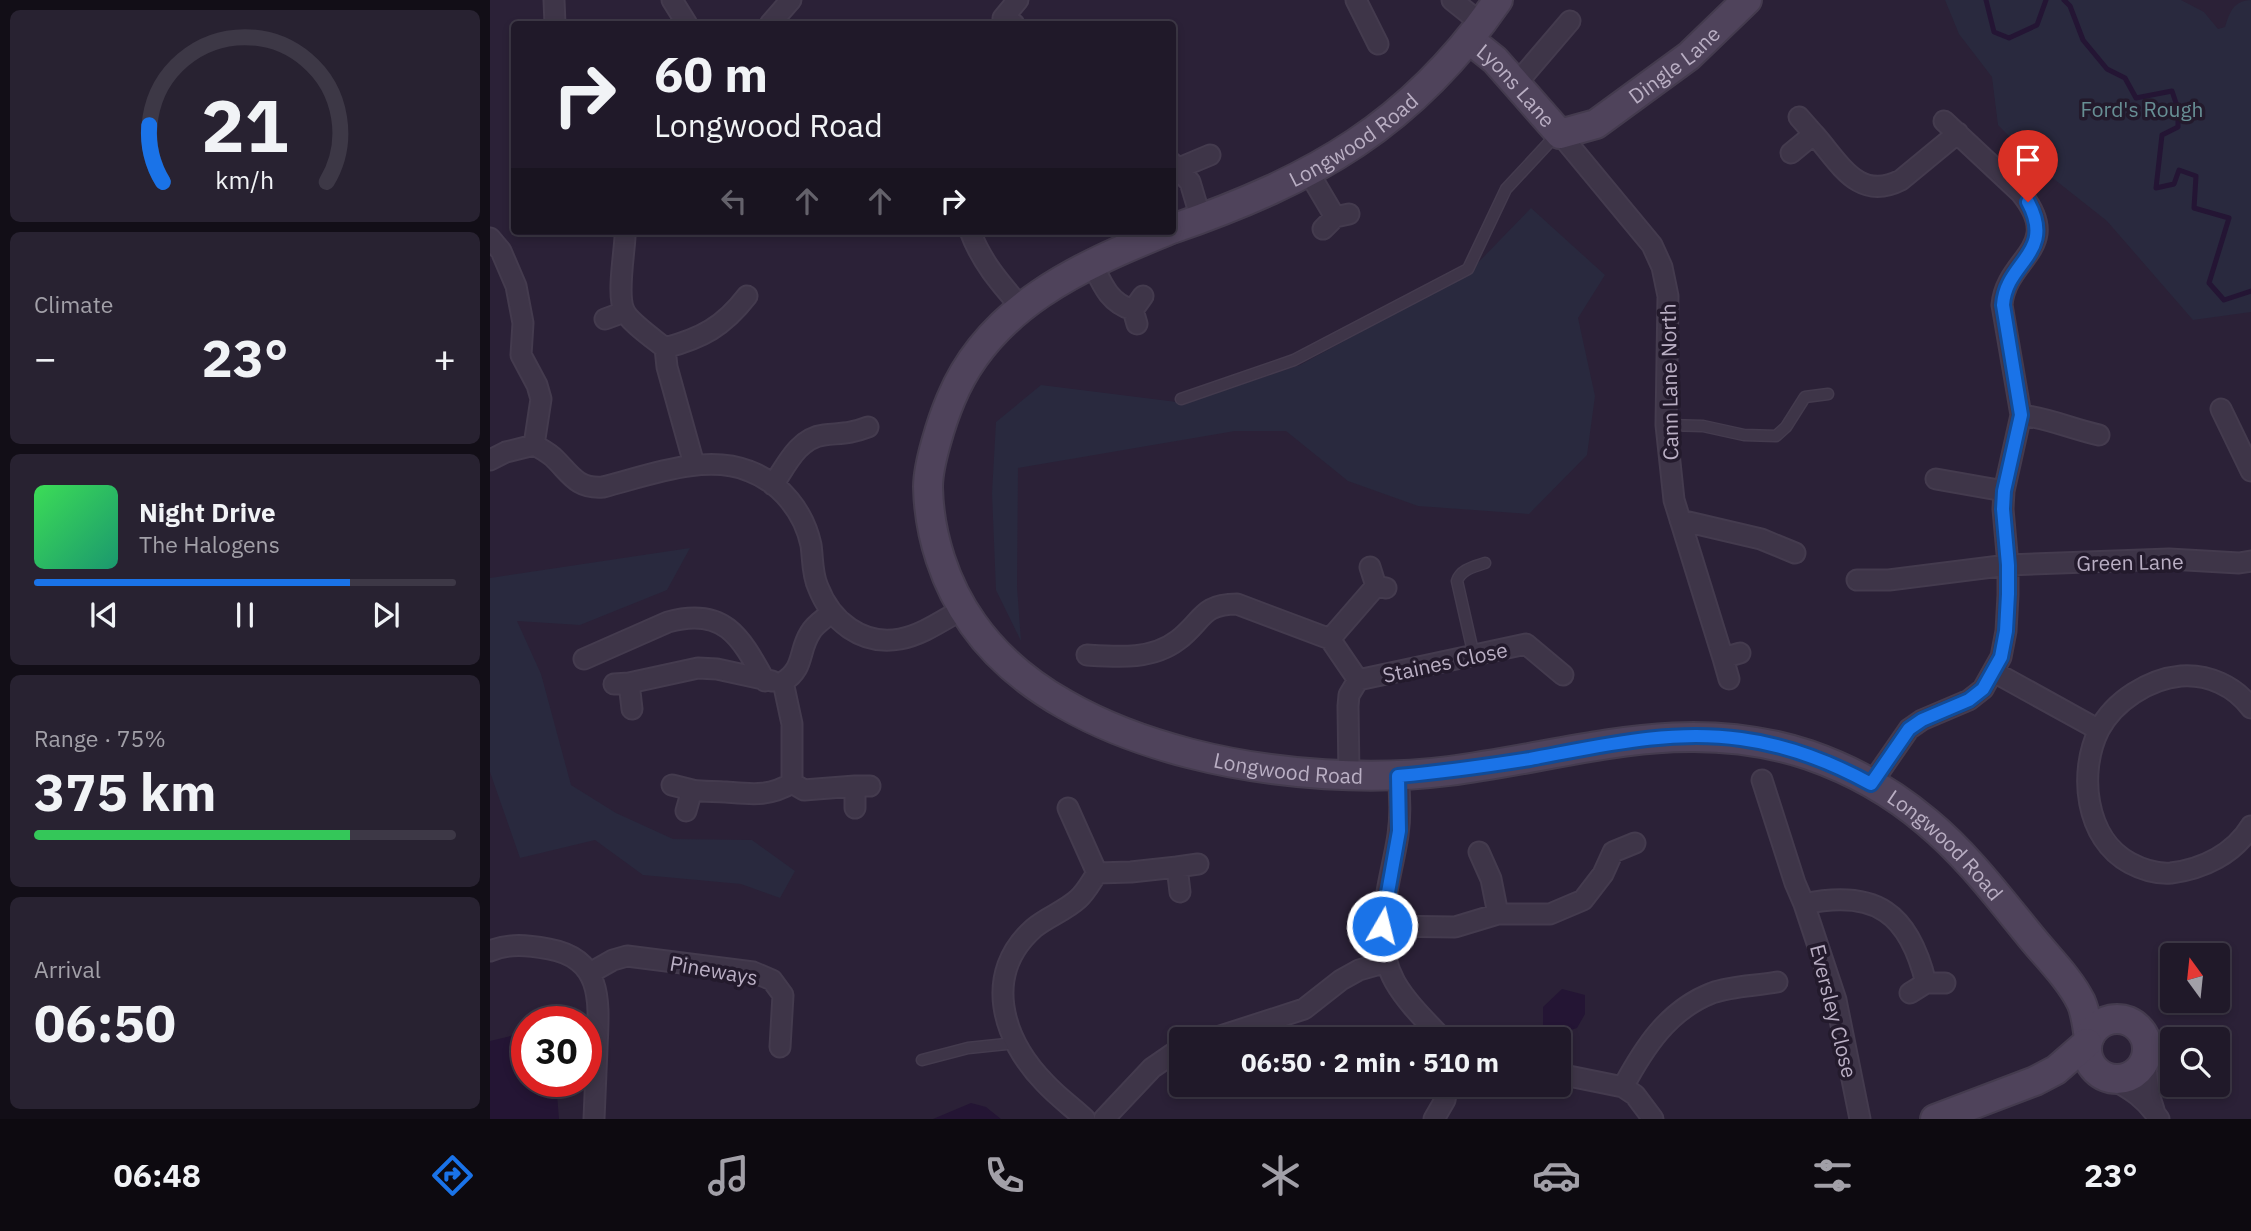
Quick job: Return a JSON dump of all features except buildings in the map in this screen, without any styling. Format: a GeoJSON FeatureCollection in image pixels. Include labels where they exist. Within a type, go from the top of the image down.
{"type":"FeatureCollection","features":[{"type":"Feature","properties":{"kind":"street"},"geometry":{"type":"LineString","coordinates":[[554,0],[555,21]]}},
{"type":"Feature","properties":{"kind":"street"},"geometry":{"type":"LineString","coordinates":[[672,0],[685,21]]}},
{"type":"Feature","properties":{"kind":"street"},"geometry":{"type":"LineString","coordinates":[[773,21],[791,0]]}},
{"type":"Feature","properties":{"kind":"street"},"geometry":{"type":"LineString","coordinates":[[1006,21],[1018,0]]}},
{"type":"Feature","properties":{"kind":"street"},"geometry":{"type":"LineString","coordinates":[[1356,0],[1378,44]]}},
{"type":"Feature","properties":{"kind":"street","name":"Lyons Lane"},"geometry":{"type":"LineString","coordinates":[[1452,0],[1495,60],[1559,133]]}},
{"type":"Feature","properties":{"kind":"street","name":"Longwood Road"},"geometry":{"type":"LineString","coordinates":[[1176,228],[1310,173],[1369,135],[1401,110],[1440,73],[1476,32],[1498,0]]}},
{"type":"Feature","properties":{"kind":"street","name":"Dingle Lane"},"geometry":{"type":"LineString","coordinates":[[1559,133],[1596,124],[1689,56],[1746,0]]}},
{"type":"Feature","properties":{"kind":"street"},"geometry":{"type":"LineString","coordinates":[[1517,83],[1570,22]]}},
{"type":"Feature","properties":{"kind":"street"},"geometry":{"type":"LineString","coordinates":[[1799,117],[1859,184],[1878,188],[1901,180],[1951,127],[2020,192],[2028,202],[2035,219],[2034,246],[2010,278],[2004,291],[2003,305],[2021,415],[2004,491],[2008,565],[2006,631],[2001,657],[1983,689],[1969,700],[1922,720],[1909,729],[1871,784]]}},
{"type":"Feature","properties":{"kind":"street"},"geometry":{"type":"LineString","coordinates":[[1585,162],[1596,124]]}},
{"type":"Feature","properties":{"kind":"street","name":"Cann Lane North"},"geometry":{"type":"LineString","coordinates":[[1559,133],[1652,245],[1662,267],[1668,296],[1667,425],[1674,500],[1731,656],[1729,679]]}},
{"type":"Feature","properties":{"kind":"street"},"geometry":{"type":"LineString","coordinates":[[1791,153],[1814,134]]}},
{"type":"Feature","properties":{"kind":"street"},"geometry":{"type":"LineString","coordinates":[[1176,166],[1210,155]]}},
{"type":"Feature","properties":{"kind":"street"},"geometry":{"type":"LineString","coordinates":[[1176,167],[1189,182],[1201,219]]}},
{"type":"Feature","properties":{"kind":"street"},"geometry":{"type":"LineString","coordinates":[[1310,173],[1336,220]]}},
{"type":"Feature","properties":{"kind":"street"},"geometry":{"type":"LineString","coordinates":[[971,235],[991,273],[1020,306]]}},
{"type":"Feature","properties":{"kind":"street","name":"Longwood Road"},"geometry":{"type":"LineString","coordinates":[[1158,235],[1091,263],[1020,306],[977,351],[960,377],[941,427],[928,484],[936,545],[947,579],[963,609],[987,643],[1009,665],[1039,688],[1084,715],[1133,735],[1187,752],[1296,773],[1398,776],[1447,772],[1626,741],[1684,736],[1742,739],[1809,755],[1843,768],[1896,799],[1931,824],[1983,879],[2069,982],[2082,1005],[2088,1040]]}},
{"type":"Feature","properties":{"kind":"street"},"geometry":{"type":"LineString","coordinates":[[625,237],[624,273],[619,292],[624,312],[664,348],[694,464]]}},
{"type":"Feature","properties":{"kind":"street"},"geometry":{"type":"LineString","coordinates":[[490,238],[501,251],[516,286],[523,323],[521,355],[537,385],[541,399],[534,444]]}},
{"type":"Feature","properties":{"kind":"street"},"geometry":{"type":"LineString","coordinates":[[1091,263],[1107,294],[1119,306],[1138,310]]}},
{"type":"Feature","properties":{"kind":"street"},"geometry":{"type":"LineString","coordinates":[[664,348],[694,340],[712,331],[734,312],[748,292]]}},
{"type":"Feature","properties":{"kind":"street"},"geometry":{"type":"LineString","coordinates":[[605,319],[624,312]]}},
{"type":"Feature","properties":{"kind":"street"},"geometry":{"type":"LineString","coordinates":[[2221,409],[2251,471]]}},
{"type":"Feature","properties":{"kind":"street"},"geometry":{"type":"LineString","coordinates":[[2021,415],[2046,418],[2067,428],[2099,435]]}},
{"type":"Feature","properties":{"kind":"street"},"geometry":{"type":"LineString","coordinates":[[772,485],[798,449],[809,439],[823,435],[850,435],[868,427]]}},
{"type":"Feature","properties":{"kind":"street"},"geometry":{"type":"LineString","coordinates":[[490,460],[534,444],[551,455],[580,484],[591,488],[694,464],[748,470],[786,495],[805,527],[811,545],[817,585],[831,613],[844,625],[880,639],[900,639],[918,634],[963,609]]}},
{"type":"Feature","properties":{"kind":"street"},"geometry":{"type":"LineString","coordinates":[[1930,479],[2004,491]]}},
{"type":"Feature","properties":{"kind":"street"},"geometry":{"type":"LineString","coordinates":[[1680,520],[1761,539],[1795,553]]}},
{"type":"Feature","properties":{"kind":"street","name":"Green Lane"},"geometry":{"type":"LineString","coordinates":[[1857,580],[1889,580],[2008,565],[2169,559],[2239,563],[2251,561]]}},
{"type":"Feature","properties":{"kind":"street"},"geometry":{"type":"LineString","coordinates":[[1087,655],[1129,657],[1154,652],[1178,640],[1209,609],[1221,604],[1237,604],[1330,639],[1382,587],[1370,567]]}},
{"type":"Feature","properties":{"kind":"street"},"geometry":{"type":"LineString","coordinates":[[632,709],[622,684],[698,668],[717,669],[774,681],[792,676],[800,663],[811,630],[831,613]]}},
{"type":"Feature","properties":{"kind":"street"},"geometry":{"type":"LineString","coordinates":[[584,659],[680,619],[706,620],[734,631],[774,681],[792,724],[792,783]]}},
{"type":"Feature","properties":{"kind":"street","name":"Staines Close"},"geometry":{"type":"LineString","coordinates":[[1330,639],[1358,680]]}},
{"type":"Feature","properties":{"kind":"street","name":"Staines Close"},"geometry":{"type":"LineString","coordinates":[[1349,776],[1349,695],[1358,680],[1526,644],[1563,675]]}},
{"type":"Feature","properties":{"kind":"street"},"geometry":{"type":"LineString","coordinates":[[1994,672],[2099,730]]}},
{"type":"Feature","properties":{"kind":"street"},"geometry":{"type":"LineString","coordinates":[[2251,708],[2239,695],[2210,679],[2199,676],[2162,679],[2138,691],[2116,709],[2099,730],[2089,772],[2091,809],[2104,842],[2123,860],[2158,873],[2183,871],[2214,860],[2238,844],[2251,826]]}},
{"type":"Feature","properties":{"kind":"street"},"geometry":{"type":"LineString","coordinates":[[1398,776],[1399,831],[1382,926],[1382,945],[1395,982],[1433,1027]]}},
{"type":"Feature","properties":{"kind":"street","name":"Eversley Close"},"geometry":{"type":"LineString","coordinates":[[1762,780],[1836,1000],[1860,1119]]}},
{"type":"Feature","properties":{"kind":"street"},"geometry":{"type":"LineString","coordinates":[[792,783],[804,790],[862,786],[855,807]]}},
{"type":"Feature","properties":{"kind":"street"},"geometry":{"type":"LineString","coordinates":[[687,811],[682,787],[764,795],[792,783]]}},
{"type":"Feature","properties":{"kind":"street"},"geometry":{"type":"LineString","coordinates":[[1066,805],[1097,873]]}},
{"type":"Feature","properties":{"kind":"street"},"geometry":{"type":"LineString","coordinates":[[1382,926],[1455,926],[1498,914],[1550,914],[1583,900],[1603,874],[1613,852],[1635,843]]}},
{"type":"Feature","properties":{"kind":"street"},"geometry":{"type":"LineString","coordinates":[[1479,852],[1491,878],[1498,914]]}},
{"type":"Feature","properties":{"kind":"street"},"geometry":{"type":"LineString","coordinates":[[1097,873],[1198,864]]}},
{"type":"Feature","properties":{"kind":"street"},"geometry":{"type":"LineString","coordinates":[[1177,867],[1180,892]]}},
{"type":"Feature","properties":{"kind":"street"},"geometry":{"type":"LineString","coordinates":[[1085,1119],[1045,1083],[1016,1043],[1004,1016],[1003,1001],[1006,968],[1013,953],[1035,928],[1078,899],[1097,873]]}},
{"type":"Feature","properties":{"kind":"street"},"geometry":{"type":"LineString","coordinates":[[1804,904],[1849,899],[1867,901],[1883,908],[1897,918],[1907,932],[1918,955],[1927,986]]}},
{"type":"Feature","properties":{"kind":"street"},"geometry":{"type":"LineString","coordinates":[[490,951],[508,945],[525,944],[562,951],[577,959],[590,973],[597,989],[598,1010],[594,1119]]}},
{"type":"Feature","properties":{"kind":"street","name":"Pineways"},"geometry":{"type":"LineString","coordinates":[[590,973],[613,960],[627,956],[753,972],[772,980],[783,995],[780,1048]]}},
{"type":"Feature","properties":{"kind":"street"},"geometry":{"type":"LineString","coordinates":[[1248,1027],[1304,1009],[1341,980],[1360,970],[1387,962]]}},
{"type":"Feature","properties":{"kind":"street"},"geometry":{"type":"LineString","coordinates":[[1623,1087],[1649,1042],[1688,1005],[1712,993],[1734,987],[1777,982]]}},
{"type":"Feature","properties":{"kind":"street","name":"Longwood Road"},"geometry":{"type":"LineString","coordinates":[[2069,982],[2126,1020]]}},
{"type":"Feature","properties":{"kind":"street"},"geometry":{"type":"LineString","coordinates":[[1935,1119],[2035,1081],[2063,1065],[2100,1024],[2108,1020],[2126,1020],[2142,1032],[2147,1050],[2145,1060],[2149,1094],[2156,1115]]}},
{"type":"Feature","properties":{"kind":"street"},"geometry":{"type":"LineString","coordinates":[[2088,1040],[2087,1051],[2093,1067],[2127,1086],[2156,1115]]}},
{"type":"Feature","properties":{"kind":"street"},"geometry":{"type":"LineString","coordinates":[[1104,1119],[1152,1068],[1169,1056]]}},
{"type":"Feature","properties":{"kind":"street"},"geometry":{"type":"LineString","coordinates":[[2035,1081],[2108,1077],[2118,1079],[2134,1073],[2145,1060]]}},
{"type":"Feature","properties":{"kind":"street"},"geometry":{"type":"LineString","coordinates":[[1571,1076],[1623,1087],[1653,1119]]}},
{"type":"Feature","properties":{"kind":"street"},"geometry":{"type":"LineString","coordinates":[[1434,1119],[1446,1097]]}},
{"type":"Feature","properties":{"kind":"lane"},"geometry":{"type":"LineString","coordinates":[[1181,399],[1294,360],[1468,269],[1506,189],[1559,133]]}},
{"type":"Feature","properties":{"kind":"lane"},"geometry":{"type":"LineString","coordinates":[[1667,425],[1703,426],[1744,435],[1776,436],[1805,397],[1828,394]]}},
{"type":"Feature","properties":{"kind":"lane"},"geometry":{"type":"LineString","coordinates":[[1474,656],[1457,581],[1459,575],[1465,571],[1485,564]]}},
{"type":"Feature","properties":{"kind":"lane"},"geometry":{"type":"LineString","coordinates":[[922,1060],[968,1048],[1016,1043]]}},
{"type":"Feature","properties":{"kind":"green space","name":"Ford's Rough"},"geometry":{"type":"Polygon","coordinates":[[[1945,0],[2181,0],[2204,12],[2218,29],[2225,27],[2236,5],[2251,0],[2251,312],[2193,320],[2107,221],[2045,172],[1998,125],[1992,77],[1959,34],[1945,0]]]}},
{"type":"Feature","properties":{"kind":"green space"},"geometry":{"type":"Polygon","coordinates":[[[1531,208],[1605,275],[1578,318],[1595,396],[1587,455],[1529,514],[1418,506],[1348,481],[1286,431],[1235,431],[1018,468],[1017,587],[1021,641],[996,590],[992,493],[996,422],[1041,385],[1185,403],[1300,365],[1467,274],[1531,208]]]}},
{"type":"Feature","properties":{"kind":"green space"},"geometry":{"type":"Polygon","coordinates":[[[690,548],[667,590],[580,625],[517,621],[541,674],[571,785],[616,813],[673,839],[752,840],[795,871],[780,898],[741,884],[643,875],[595,840],[520,858],[490,772],[490,578],[690,548]]]}},
{"type":"Feature","properties":{"kind":"shaded area"},"geometry":{"type":"Polygon","coordinates":[[[1562,989],[1585,995],[1585,1014],[1577,1028],[1571,1030],[1571,1027],[1543,1027],[1543,1007],[1562,989]]]}},
{"type":"Feature","properties":{"kind":"shaded area"},"geometry":{"type":"Polygon","coordinates":[[[511,1036],[511,1097],[557,1097],[559,1119],[490,1119],[490,1041],[511,1036]]]}},
{"type":"Feature","properties":{"kind":"shaded area"},"geometry":{"type":"Polygon","coordinates":[[[971,1103],[986,1107],[1001,1119],[933,1119],[971,1103]]]}},
{"type":"Feature","properties":{"kind":"waterway"},"geometry":{"type":"LineString","coordinates":[[1986,0],[1994,32],[2009,38],[2037,25],[2046,0]]}},
{"type":"Feature","properties":{"kind":"waterway"},"geometry":{"type":"LineString","coordinates":[[2064,0],[2070,6],[2083,40],[2107,69],[2125,78],[2136,98],[2172,91],[2178,109],[2178,127],[2162,135],[2156,188],[2174,184],[2179,170],[2196,176],[2194,208],[2229,218],[2209,283],[2224,300],[2251,291]]}},
{"type":"Feature","properties":{"kind":"route"},"geometry":{"type":"LineString","coordinates":[[1382,926],[1399,831],[1398,776],[1447,772],[1626,741],[1712,736],[1773,745],[1809,755],[1843,768],[1871,784],[1909,729],[1922,720],[1969,700],[1983,689],[2001,657],[2006,631],[2008,565],[2004,491],[2021,415],[2003,305],[2004,291],[2010,278],[2034,246],[2035,219],[2028,202]]}}]}
